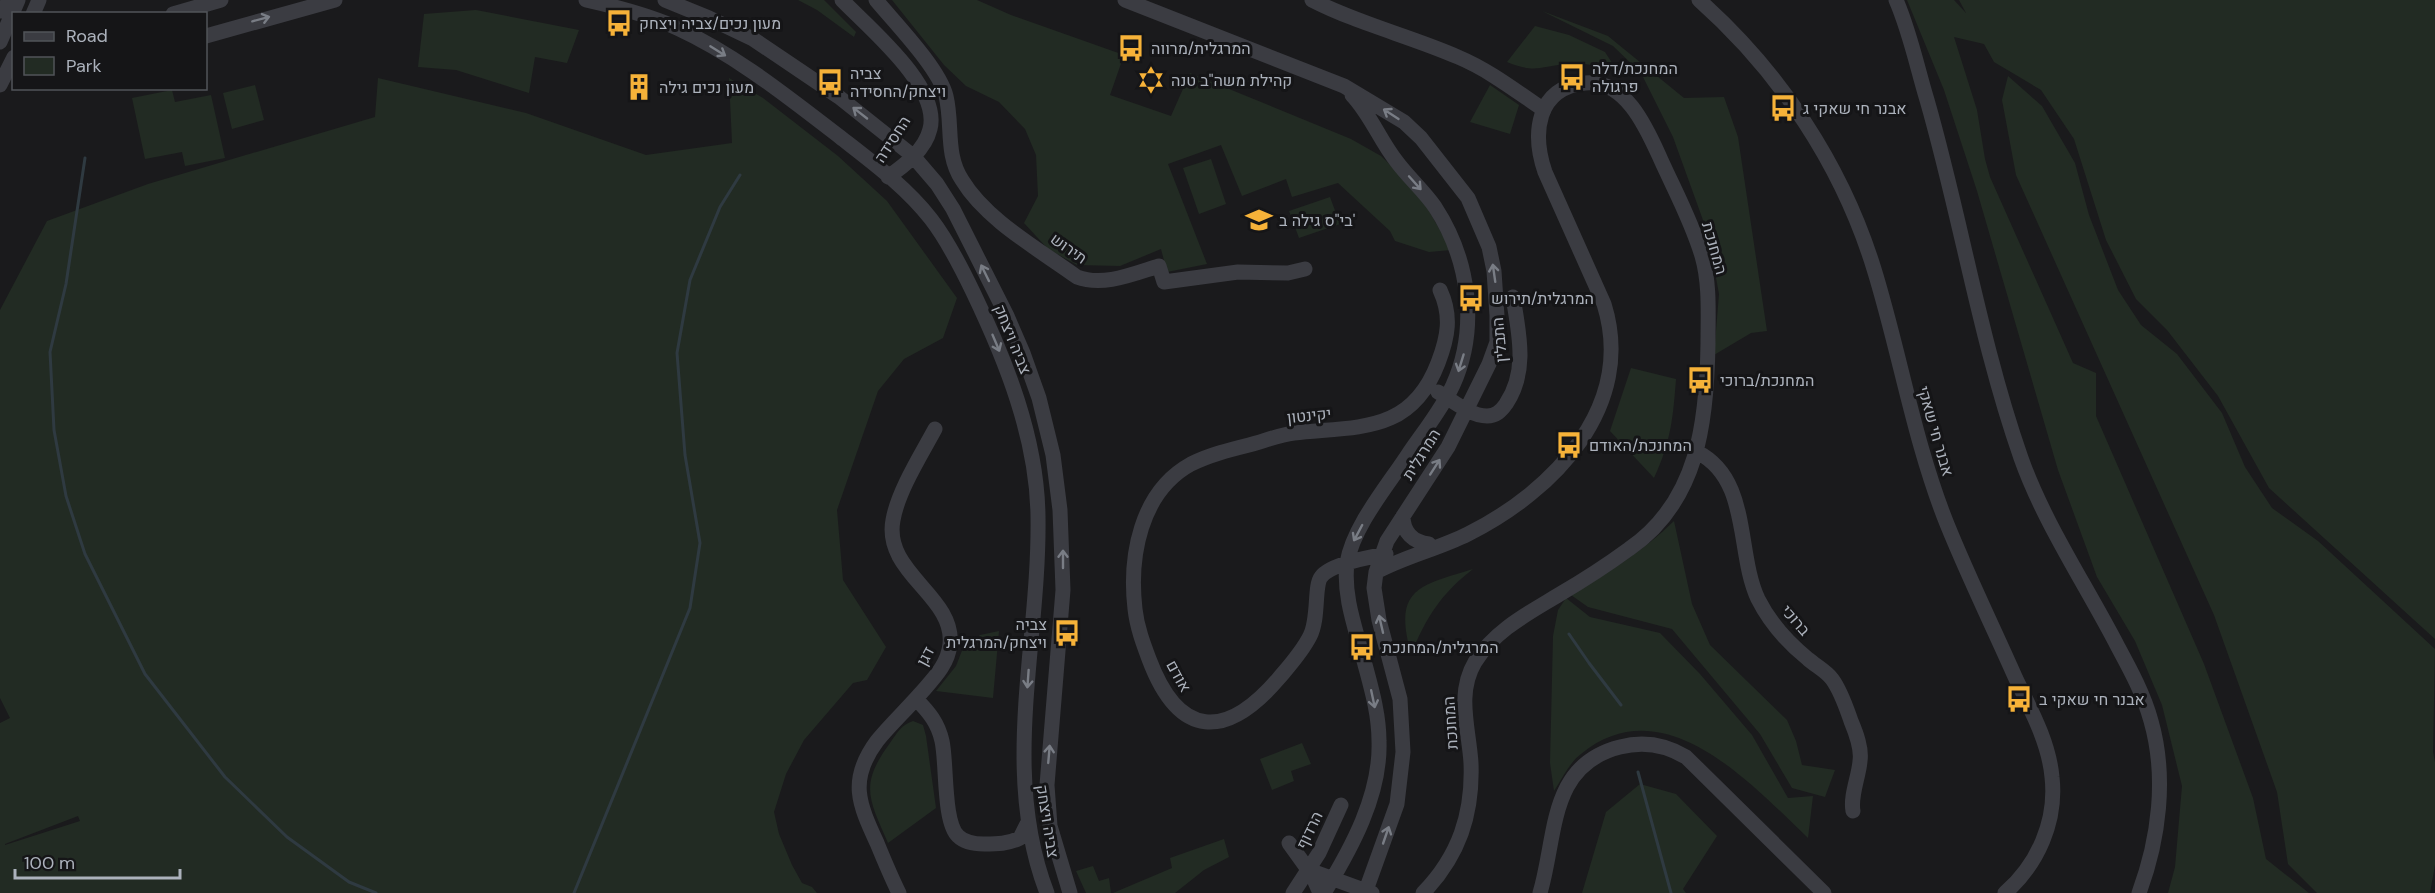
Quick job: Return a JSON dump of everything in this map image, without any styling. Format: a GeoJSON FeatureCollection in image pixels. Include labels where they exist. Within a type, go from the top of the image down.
{"type":"FeatureCollection","features":[{"type":"Feature","properties":{"kind":"street"},"geometry":{"type":"LineString","coordinates":[[0,11],[11,0]]}},
{"type":"Feature","properties":{"kind":"street"},"geometry":{"type":"LineString","coordinates":[[180,12],[221,0]]}},
{"type":"Feature","properties":{"kind":"street"},"geometry":{"type":"LineString","coordinates":[[207,36],[335,0]]}},
{"type":"Feature","properties":{"kind":"street","name":"צביה ויצחק"},"geometry":{"type":"LineString","coordinates":[[586,0],[675,27],[702,41],[794,102],[888,177],[920,206],[934,223],[959,265],[1001,355],[1018,402],[1036,490],[1039,538],[1023,750],[1027,824],[1047,893]]}},
{"type":"Feature","properties":{"kind":"street","name":"צביה ויצחק"},"geometry":{"type":"LineString","coordinates":[[664,0],[753,39],[805,72],[910,152],[937,184],[953,209],[1007,316],[1039,398],[1053,455],[1060,510],[1063,567],[1047,785],[1048,808],[1056,850],[1070,893]]}},
{"type":"Feature","properties":{"kind":"street","name":"החסידה"},"geometry":{"type":"LineString","coordinates":[[842,0],[905,65],[921,85],[929,108],[932,121],[930,132],[888,177]]}},
{"type":"Feature","properties":{"kind":"street","name":"תירוש"},"geometry":{"type":"LineString","coordinates":[[876,0],[919,52],[946,93],[950,151],[954,166],[966,187],[997,218],[1077,277],[1090,282],[1102,281],[1159,266],[1164,282],[1238,272],[1288,273],[1305,269]]}},
{"type":"Feature","properties":{"kind":"street","name":"המרגלית"},"geometry":{"type":"LineString","coordinates":[[1125,0],[1344,86],[1404,122],[1421,138],[1468,198],[1483,230],[1494,271],[1497,342],[1484,377],[1448,447],[1380,555],[1375,574],[1379,620],[1400,699],[1403,752],[1397,804],[1354,889]]}},
{"type":"Feature","properties":{"kind":"street"},"geometry":{"type":"LineString","coordinates":[[1312,0],[1351,19],[1472,63],[1544,110],[1537,130],[1540,157],[1552,191],[1604,304],[1612,337],[1612,357],[1599,406],[1578,447],[1560,468],[1534,490],[1483,526],[1453,541],[1375,574],[1363,566],[1347,564]]}},
{"type":"Feature","properties":{"kind":"street","name":"אבנר חי שאקי"},"geometry":{"type":"LineString","coordinates":[[1699,0],[1737,36],[1794,105],[1840,184],[1874,268],[1935,493],[2044,743],[2053,779],[2046,832],[2031,864],[2005,893]]}},
{"type":"Feature","properties":{"kind":"street"},"geometry":{"type":"LineString","coordinates":[[1896,0],[1906,26],[1944,158],[1983,333],[2023,463],[2040,503],[2130,669],[2151,720],[2156,746],[2159,802],[2155,839],[2139,893]]}},
{"type":"Feature","properties":{"kind":"street"},"geometry":{"type":"LineString","coordinates":[[0,44],[12,15]]}},
{"type":"Feature","properties":{"kind":"street"},"geometry":{"type":"LineString","coordinates":[[905,65],[919,52]]}},
{"type":"Feature","properties":{"kind":"street"},"geometry":{"type":"LineString","coordinates":[[0,84],[12,61]]}},
{"type":"Feature","properties":{"kind":"street","name":"המחנכת"},"geometry":{"type":"LineString","coordinates":[[1415,893],[1427,890],[1443,870],[1459,841],[1469,813],[1470,763],[1464,692],[1475,662],[1505,628],[1606,566],[1633,547],[1654,527],[1682,488],[1697,452],[1706,407],[1708,295],[1702,256],[1690,223],[1645,127],[1625,99],[1599,84],[1585,83],[1570,87],[1556,95],[1544,110]]}},
{"type":"Feature","properties":{"kind":"street","name":"המרגלית"},"geometry":{"type":"LineString","coordinates":[[1344,86],[1361,105],[1392,156],[1434,205],[1450,231],[1458,253],[1468,303],[1467,336],[1461,365],[1447,397],[1365,520],[1352,547],[1347,564],[1346,581],[1349,602],[1373,696],[1379,742],[1378,764],[1368,802],[1342,864],[1354,889]]}},
{"type":"Feature","properties":{"kind":"street"},"geometry":{"type":"LineString","coordinates":[[1440,290],[1449,314],[1449,327],[1438,363],[1428,385],[1467,410]]}},
{"type":"Feature","properties":{"kind":"street","name":"התבלין"},"geometry":{"type":"LineString","coordinates":[[1467,410],[1488,416],[1497,414],[1513,392],[1521,355],[1513,297]]}},
{"type":"Feature","properties":{"kind":"street","name":"יקינטון"},"geometry":{"type":"LineString","coordinates":[[1153,504],[1178,474],[1212,455],[1292,434],[1357,429],[1386,422],[1408,409],[1428,385]]}},
{"type":"Feature","properties":{"kind":"street","name":"דגן"},"geometry":{"type":"LineString","coordinates":[[899,893],[864,817],[858,792],[863,768],[876,742],[916,699],[945,663],[950,642],[946,621],[940,610],[897,555],[893,521],[909,479],[935,429]]}},
{"type":"Feature","properties":{"kind":"street","name":"ברוכי"},"geometry":{"type":"LineString","coordinates":[[1697,452],[1711,459],[1727,481],[1738,511],[1750,576],[1769,619],[1796,648],[1832,679],[1839,690],[1852,722],[1861,758],[1853,811]]}},
{"type":"Feature","properties":{"kind":"street","name":"אודם"},"geometry":{"type":"LineString","coordinates":[[1153,504],[1144,520],[1136,549],[1133,580],[1138,624],[1153,670],[1167,696],[1175,707],[1194,720],[1206,722],[1231,718],[1254,704],[1272,686],[1310,636],[1316,618],[1318,583],[1321,577]]}},
{"type":"Feature","properties":{"kind":"street"},"geometry":{"type":"LineString","coordinates":[[1403,516],[1404,527],[1411,537],[1429,544]]}},
{"type":"Feature","properties":{"kind":"street"},"geometry":{"type":"LineString","coordinates":[[1321,577],[1347,564],[1429,544],[1483,526]]}},
{"type":"Feature","properties":{"kind":"street"},"geometry":{"type":"LineString","coordinates":[[1321,577],[1332,574],[1346,581]]}},
{"type":"Feature","properties":{"kind":"street"},"geometry":{"type":"LineString","coordinates":[[916,699],[930,712],[939,732],[954,832],[959,838],[969,843],[1007,844],[1035,858]]}},
{"type":"Feature","properties":{"kind":"street"},"geometry":{"type":"LineString","coordinates":[[1540,893],[1561,799],[1567,784],[1585,763],[1617,747],[1651,744],[1672,749],[1686,757],[1824,893]]}},
{"type":"Feature","properties":{"kind":"street"},"geometry":{"type":"LineString","coordinates":[[1547,893],[1568,801],[1580,782],[1600,764],[1622,755],[1650,753],[1677,761],[1710,782]]}},
{"type":"Feature","properties":{"kind":"street","name":"הרדוף"},"geometry":{"type":"LineString","coordinates":[[1293,893],[1309,870],[1341,805]]}},
{"type":"Feature","properties":{"kind":"street"},"geometry":{"type":"LineString","coordinates":[[1007,844],[1020,838],[1027,824]]}},
{"type":"Feature","properties":{"kind":"street","name":"הרדוף"},"geometry":{"type":"LineString","coordinates":[[1289,843],[1309,870],[1320,893]]}},
{"type":"Feature","properties":{"kind":"street","name":"הרדוף"},"geometry":{"type":"LineString","coordinates":[[1309,870],[1354,889]]}},
{"type":"Feature","properties":{"kind":"street","name":"המרגלית"},"geometry":{"type":"LineString","coordinates":[[1324,893],[1354,889]]}},
{"type":"Feature","properties":{"kind":"green space"},"geometry":{"type":"Polygon","coordinates":[[[798,0],[824,0],[856,32],[854,37],[817,10],[798,0]]]}},
{"type":"Feature","properties":{"kind":"green space"},"geometry":{"type":"Polygon","coordinates":[[[892,0],[977,0],[1011,15],[1124,55],[1110,95],[1171,116],[1190,73],[1351,139],[1381,156],[1419,193],[1451,250],[1429,252],[1395,241],[1390,231],[1338,183],[1292,197],[1286,179],[1242,196],[1221,145],[1168,164],[1207,264],[1167,272],[1161,249],[1120,266],[1077,265],[1048,249],[1024,223],[1038,196],[1036,155],[1025,129],[999,102],[966,86],[944,65],[892,0]]]}},
{"type":"Feature","properties":{"kind":"green space"},"geometry":{"type":"Polygon","coordinates":[[[1907,0],[1954,0],[1966,13],[1959,0],[2435,0],[2435,639],[2269,488],[2218,396],[2167,330],[2136,299],[2106,240],[2074,139],[2041,90],[1994,62],[1984,44],[1954,37],[1977,110],[1990,177],[2073,363],[2096,373],[2096,416],[2204,664],[2253,798],[2266,859],[2309,893],[2168,893],[2175,867],[2182,786],[2162,705],[2135,641],[2097,577],[2058,470],[1977,191],[1944,90],[1907,0]]]}},
{"type":"Feature","properties":{"kind":"green space"},"geometry":{"type":"Polygon","coordinates":[[[476,10],[579,30],[567,63],[535,57],[529,93],[456,70],[418,67],[424,14],[476,10]]]}},
{"type":"Feature","properties":{"kind":"green space"},"geometry":{"type":"Polygon","coordinates":[[[1542,11],[1608,36],[1684,98],[1724,97],[1738,137],[1767,331],[1751,333],[1714,355],[1719,294],[1708,234],[1673,137],[1641,73],[1613,46],[1542,11]]]}},
{"type":"Feature","properties":{"kind":"green space"},"geometry":{"type":"Polygon","coordinates":[[[1535,26],[1569,35],[1605,52],[1618,72],[1580,64],[1525,68],[1507,62],[1535,26]]]}},
{"type":"Feature","properties":{"kind":"green space"},"geometry":{"type":"Polygon","coordinates":[[[2008,76],[2042,106],[2075,163],[2089,215],[2118,290],[2141,325],[2177,354],[2222,413],[2245,467],[2272,508],[2318,541],[2435,649],[2433,752],[2435,762],[2435,865],[2430,893],[2317,893],[2288,864],[2277,792],[2214,615],[2016,175],[2002,100],[2008,76]]]}},
{"type":"Feature","properties":{"kind":"green space"},"geometry":{"type":"Polygon","coordinates":[[[378,78],[526,113],[646,155],[732,143],[729,78],[763,98],[838,156],[887,201],[957,298],[943,338],[904,359],[878,391],[837,510],[843,580],[886,647],[867,680],[853,683],[804,740],[786,774],[774,812],[779,834],[792,865],[802,883],[812,887],[817,893],[0,893],[0,723],[10,718],[0,698],[0,310],[47,221],[148,184],[375,117],[378,78]],[[78,816],[5,845],[80,821],[78,816]]]}},
{"type":"Feature","properties":{"kind":"green space"},"geometry":{"type":"Polygon","coordinates":[[[255,85],[264,120],[232,129],[223,93],[255,85]]]}},
{"type":"Feature","properties":{"kind":"green space"},"geometry":{"type":"Polygon","coordinates":[[[1490,85],[1519,105],[1510,134],[1470,122],[1490,85]]]}},
{"type":"Feature","properties":{"kind":"green space"},"geometry":{"type":"Polygon","coordinates":[[[172,90],[175,102],[211,95],[225,158],[185,166],[182,152],[145,159],[132,98],[172,90]]]}},
{"type":"Feature","properties":{"kind":"green space"},"geometry":{"type":"Polygon","coordinates":[[[1211,159],[1226,204],[1199,214],[1183,168],[1211,159]]]}},
{"type":"Feature","properties":{"kind":"green space"},"geometry":{"type":"Polygon","coordinates":[[[1330,197],[1340,224],[1299,238],[1289,211],[1330,197]]]}},
{"type":"Feature","properties":{"kind":"green space"},"geometry":{"type":"Polygon","coordinates":[[[1631,368],[1676,379],[1670,429],[1654,478],[1610,431],[1631,368]]]}},
{"type":"Feature","properties":{"kind":"green space"},"geometry":{"type":"Polygon","coordinates":[[[1674,521],[1692,604],[1710,645],[1787,720],[1796,741],[1802,765],[1835,770],[1825,797],[1792,788],[1760,734],[1672,629],[1588,607],[1571,595],[1625,561],[1674,521]]]}},
{"type":"Feature","properties":{"kind":"green space"},"geometry":{"type":"Polygon","coordinates":[[[1473,569],[1452,587],[1436,607],[1411,654],[1405,616],[1408,603],[1424,586],[1473,569]]]}},
{"type":"Feature","properties":{"kind":"green space"},"geometry":{"type":"Polygon","coordinates":[[[1566,598],[1590,617],[1660,633],[1700,674],[1752,735],[1788,798],[1813,796],[1808,838],[1733,770],[1704,750],[1674,736],[1643,731],[1612,736],[1581,754],[1569,766],[1554,791],[1550,763],[1553,636],[1558,610],[1566,598]]]}},
{"type":"Feature","properties":{"kind":"green space"},"geometry":{"type":"Polygon","coordinates":[[[999,631],[993,698],[936,691],[956,666],[963,648],[980,635],[999,631]]]}},
{"type":"Feature","properties":{"kind":"green space"},"geometry":{"type":"Polygon","coordinates":[[[913,721],[923,725],[926,736],[936,808],[888,843],[872,803],[871,781],[880,758],[895,736],[902,727],[913,721]]]}},
{"type":"Feature","properties":{"kind":"green space"},"geometry":{"type":"Polygon","coordinates":[[[1302,743],[1311,764],[1291,771],[1294,781],[1272,790],[1260,759],[1302,743]]]}},
{"type":"Feature","properties":{"kind":"green space"},"geometry":{"type":"Polygon","coordinates":[[[1640,784],[1676,794],[1717,836],[1683,889],[1686,893],[1582,893],[1606,812],[1640,784]]]}},
{"type":"Feature","properties":{"kind":"green space"},"geometry":{"type":"Polygon","coordinates":[[[1224,839],[1229,857],[1204,870],[1175,893],[1113,893],[1172,868],[1170,858],[1224,839]]]}},
{"type":"Feature","properties":{"kind":"green space"},"geometry":{"type":"Polygon","coordinates":[[[1093,866],[1099,881],[1109,878],[1111,893],[1086,893],[1076,871],[1093,866]]]}},
{"type":"Feature","properties":{"kind":"waterway"},"geometry":{"type":"LineString","coordinates":[[85,158],[66,284],[50,352],[54,430],[66,496],[85,554],[145,674],[225,777],[287,837],[349,882],[376,893]]}},
{"type":"Feature","properties":{"kind":"waterway"},"geometry":{"type":"LineString","coordinates":[[574,893],[690,608],[700,543],[685,455],[677,353],[690,280],[720,207],[740,175]]}},
{"type":"Feature","properties":{"kind":"waterway"},"geometry":{"type":"LineString","coordinates":[[1569,634],[1621,705]]}},
{"type":"Feature","properties":{"kind":"waterway"},"geometry":{"type":"LineString","coordinates":[[1638,772],[1671,893]]}},
{"type":"Feature","properties":{"kind":"place","name":"מעון נכים/צביה ויצחק"},"geometry":{"type":"Point","coordinates":[619,23]}},
{"type":"Feature","properties":{"kind":"place","name":"המרגלית/מרווה"},"geometry":{"type":"Point","coordinates":[1131,48]}},
{"type":"Feature","properties":{"kind":"place","name":"המחנכת/דלה פרגולה"},"geometry":{"type":"Point","coordinates":[1572,77]}},
{"type":"Feature","properties":{"kind":"place","name":"קהילת משה\"ב טנה"},"geometry":{"type":"Point","coordinates":[1151,80]}},
{"type":"Feature","properties":{"kind":"place","name":"צביה ויצחק/החסידה"},"geometry":{"type":"Point","coordinates":[830,82]}},
{"type":"Feature","properties":{"kind":"place","name":"מעון נכים גילה"},"geometry":{"type":"Point","coordinates":[639,87]}},
{"type":"Feature","properties":{"kind":"place","name":"אבנר חי שאקי ג"},"geometry":{"type":"Point","coordinates":[1783,108]}},
{"type":"Feature","properties":{"kind":"place","name":"בי\"ס גילה ב'"},"geometry":{"type":"Point","coordinates":[1259,220]}},
{"type":"Feature","properties":{"kind":"place","name":"המרגלית/תירוש"},"geometry":{"type":"Point","coordinates":[1471,298]}},
{"type":"Feature","properties":{"kind":"place","name":"המחנכת/ברוכי"},"geometry":{"type":"Point","coordinates":[1700,380]}},
{"type":"Feature","properties":{"kind":"place","name":"המחנכת/האודם"},"geometry":{"type":"Point","coordinates":[1569,445]}},
{"type":"Feature","properties":{"kind":"place","name":"צביה ויצחק/המרגלית"},"geometry":{"type":"Point","coordinates":[1067,633]}},
{"type":"Feature","properties":{"kind":"place","name":"המרגלית/המחנכת"},"geometry":{"type":"Point","coordinates":[1362,647]}},
{"type":"Feature","properties":{"kind":"place","name":"אבנר חי שאקי ב"},"geometry":{"type":"Point","coordinates":[2019,699]}}]}
